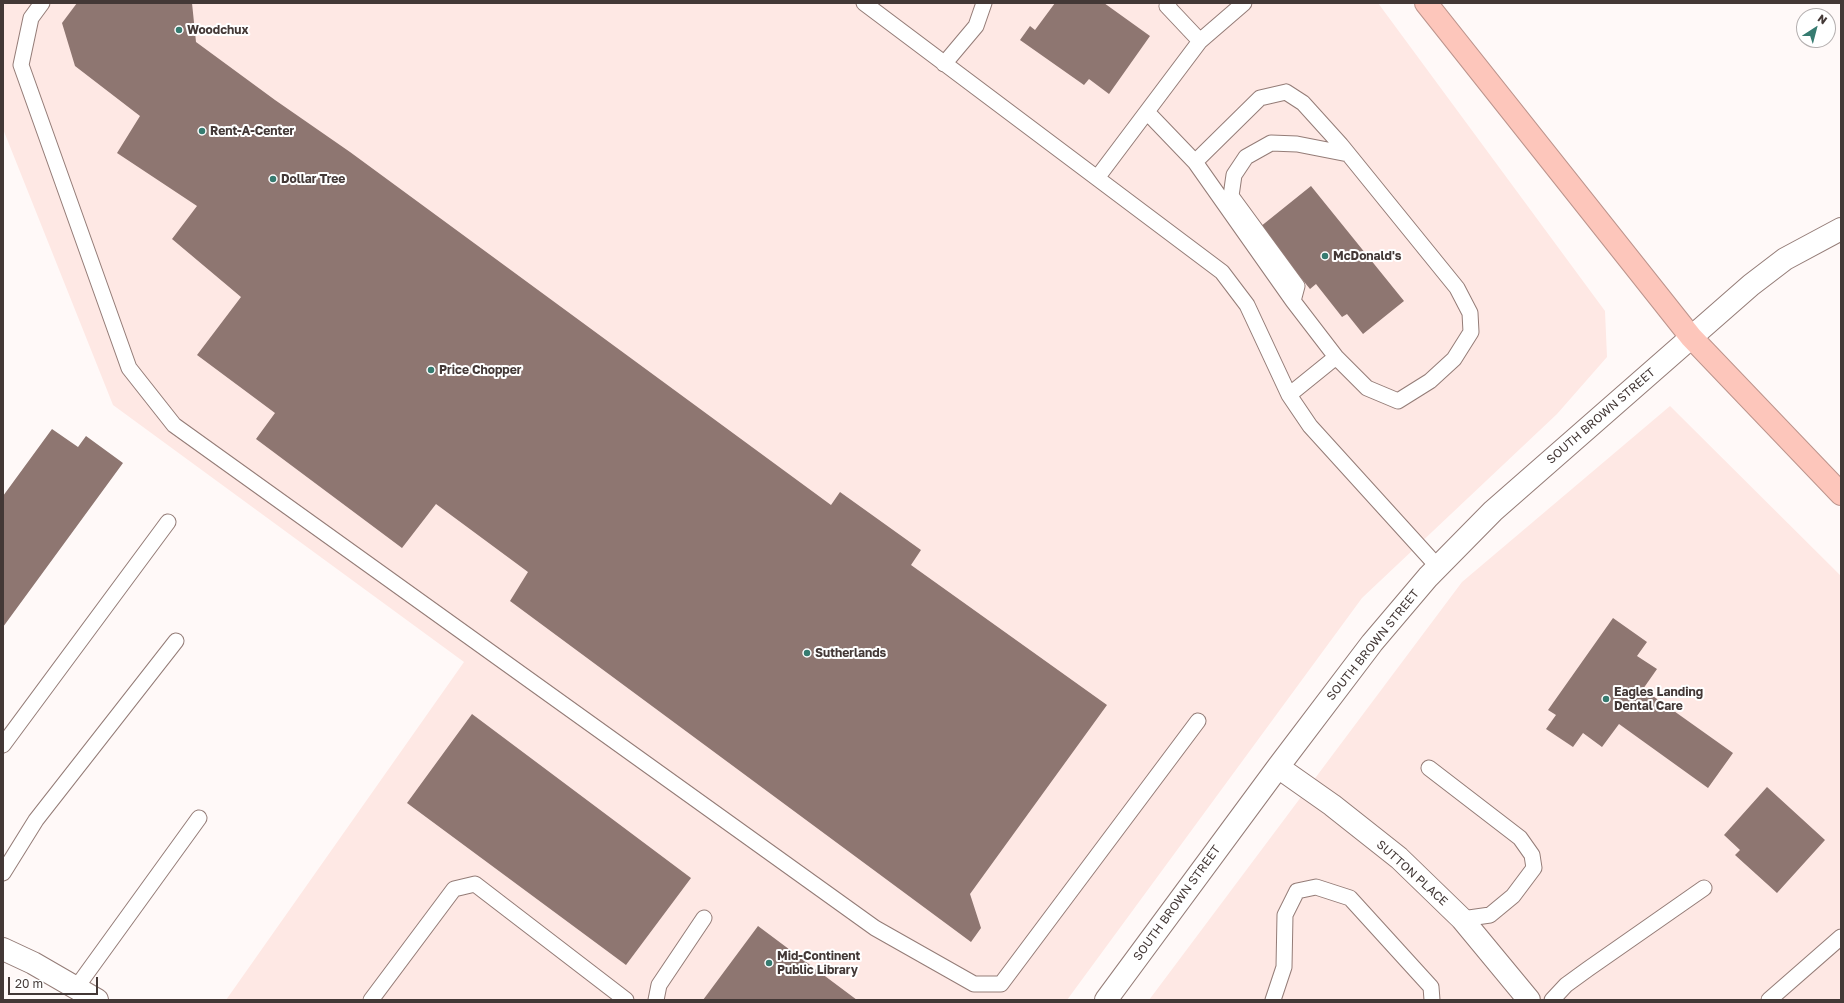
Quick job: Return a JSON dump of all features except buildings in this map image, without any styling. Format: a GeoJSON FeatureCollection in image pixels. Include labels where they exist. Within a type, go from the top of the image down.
{"type":"FeatureCollection","features":[{"type":"Feature","properties":{"kind":"highway"},"geometry":{"type":"LineString","coordinates":[[1426,3],[1691,337],[1841,494]]}},
{"type":"Feature","properties":{"kind":"street","name":"SOUTH BROWN STREET"},"geometry":{"type":"LineString","coordinates":[[1106,1000],[1278,767],[1372,643],[1438,567],[1494,511],[1751,285],[1785,259],[1841,229]]}},
{"type":"Feature","properties":{"kind":"street","name":"SUTTON PLACE"},"geometry":{"type":"LineString","coordinates":[[1278,767],[1332,805],[1399,858],[1462,919],[1528,1000]]}},
{"type":"Feature","properties":{"kind":"street"},"geometry":{"type":"LineString","coordinates":[[3,949],[33,963],[97,1000]]}},
{"type":"Feature","properties":{"kind":"lane"},"geometry":{"type":"LineString","coordinates":[[42,3],[31,18],[21,65],[129,368],[174,426],[875,928],[974,984],[1001,984],[1198,721]]}},
{"type":"Feature","properties":{"kind":"lane"},"geometry":{"type":"LineString","coordinates":[[864,3],[1222,272],[1247,305],[1289,395],[1310,426],[1438,567]]}},
{"type":"Feature","properties":{"kind":"lane"},"geometry":{"type":"LineString","coordinates":[[944,64],[976,26],[984,3]]}},
{"type":"Feature","properties":{"kind":"lane"},"geometry":{"type":"LineString","coordinates":[[1169,3],[1167,6],[1200,41]]}},
{"type":"Feature","properties":{"kind":"lane"},"geometry":{"type":"LineString","coordinates":[[1097,178],[1200,41],[1244,3]]}},
{"type":"Feature","properties":{"kind":"lane"},"geometry":{"type":"LineString","coordinates":[[1147,112],[1195,162],[1293,302],[1336,357],[1366,388],[1398,401],[1430,381],[1454,359],[1471,332],[1470,313],[1457,288],[1348,154],[1303,103],[1286,92],[1260,98],[1195,162]]}},
{"type":"Feature","properties":{"kind":"lane"},"geometry":{"type":"LineString","coordinates":[[1293,302],[1297,286],[1232,196],[1234,175],[1246,157],[1271,144],[1297,144],[1348,154]]}},
{"type":"Feature","properties":{"kind":"lane"},"geometry":{"type":"LineString","coordinates":[[1289,395],[1336,357]]}},
{"type":"Feature","properties":{"kind":"lane"},"geometry":{"type":"LineString","coordinates":[[3,745],[168,522]]}},
{"type":"Feature","properties":{"kind":"lane"},"geometry":{"type":"LineString","coordinates":[[3,873],[36,820],[176,641]]}},
{"type":"Feature","properties":{"kind":"lane"},"geometry":{"type":"LineString","coordinates":[[1429,768],[1520,838],[1532,855],[1534,868],[1512,896],[1490,916],[1462,919]]}},
{"type":"Feature","properties":{"kind":"lane"},"geometry":{"type":"LineString","coordinates":[[76,988],[199,818]]}},
{"type":"Feature","properties":{"kind":"lane"},"geometry":{"type":"LineString","coordinates":[[371,1000],[454,889],[475,884],[626,1000]]}},
{"type":"Feature","properties":{"kind":"lane"},"geometry":{"type":"LineString","coordinates":[[1273,1000],[1284,967],[1285,915],[1297,891],[1316,887],[1350,898],[1432,994]]}},
{"type":"Feature","properties":{"kind":"lane"},"geometry":{"type":"LineString","coordinates":[[1552,1000],[1566,986],[1588,969],[1704,888]]}},
{"type":"Feature","properties":{"kind":"lane"},"geometry":{"type":"LineString","coordinates":[[656,1000],[659,985],[704,918]]}},
{"type":"Feature","properties":{"kind":"lane"},"geometry":{"type":"LineString","coordinates":[[1768,1000],[1841,937]]}},
{"type":"Feature","properties":{"kind":"shaded area"},"geometry":{"type":"Polygon","coordinates":[[[3,3],[1378,3],[1605,311],[1607,357],[1557,414],[1362,598],[1067,1000],[226,1000],[464,662],[113,405],[3,129],[3,3]]]}},
{"type":"Feature","properties":{"kind":"shaded area"},"geometry":{"type":"Polygon","coordinates":[[[1670,406],[1841,576],[1841,1000],[1149,1000],[1462,582],[1670,406]]]}},
{"type":"Feature","properties":{"kind":"place","name":"Woodchux"},"geometry":{"type":"Point","coordinates":[179,30]}},
{"type":"Feature","properties":{"kind":"place","name":"Rent-A-Center"},"geometry":{"type":"Point","coordinates":[202,131]}},
{"type":"Feature","properties":{"kind":"place","name":"Dollar Tree"},"geometry":{"type":"Point","coordinates":[273,179]}},
{"type":"Feature","properties":{"kind":"place","name":"McDonald's"},"geometry":{"type":"Point","coordinates":[1325,256]}},
{"type":"Feature","properties":{"kind":"place","name":"Price Chopper"},"geometry":{"type":"Point","coordinates":[431,370]}},
{"type":"Feature","properties":{"kind":"place","name":"Sutherlands"},"geometry":{"type":"Point","coordinates":[807,653]}},
{"type":"Feature","properties":{"kind":"place","name":"Eagles Landing Dental Care"},"geometry":{"type":"Point","coordinates":[1606,699]}},
{"type":"Feature","properties":{"kind":"place","name":"Mid-Continent Public Library"},"geometry":{"type":"Point","coordinates":[769,963]}}]}
